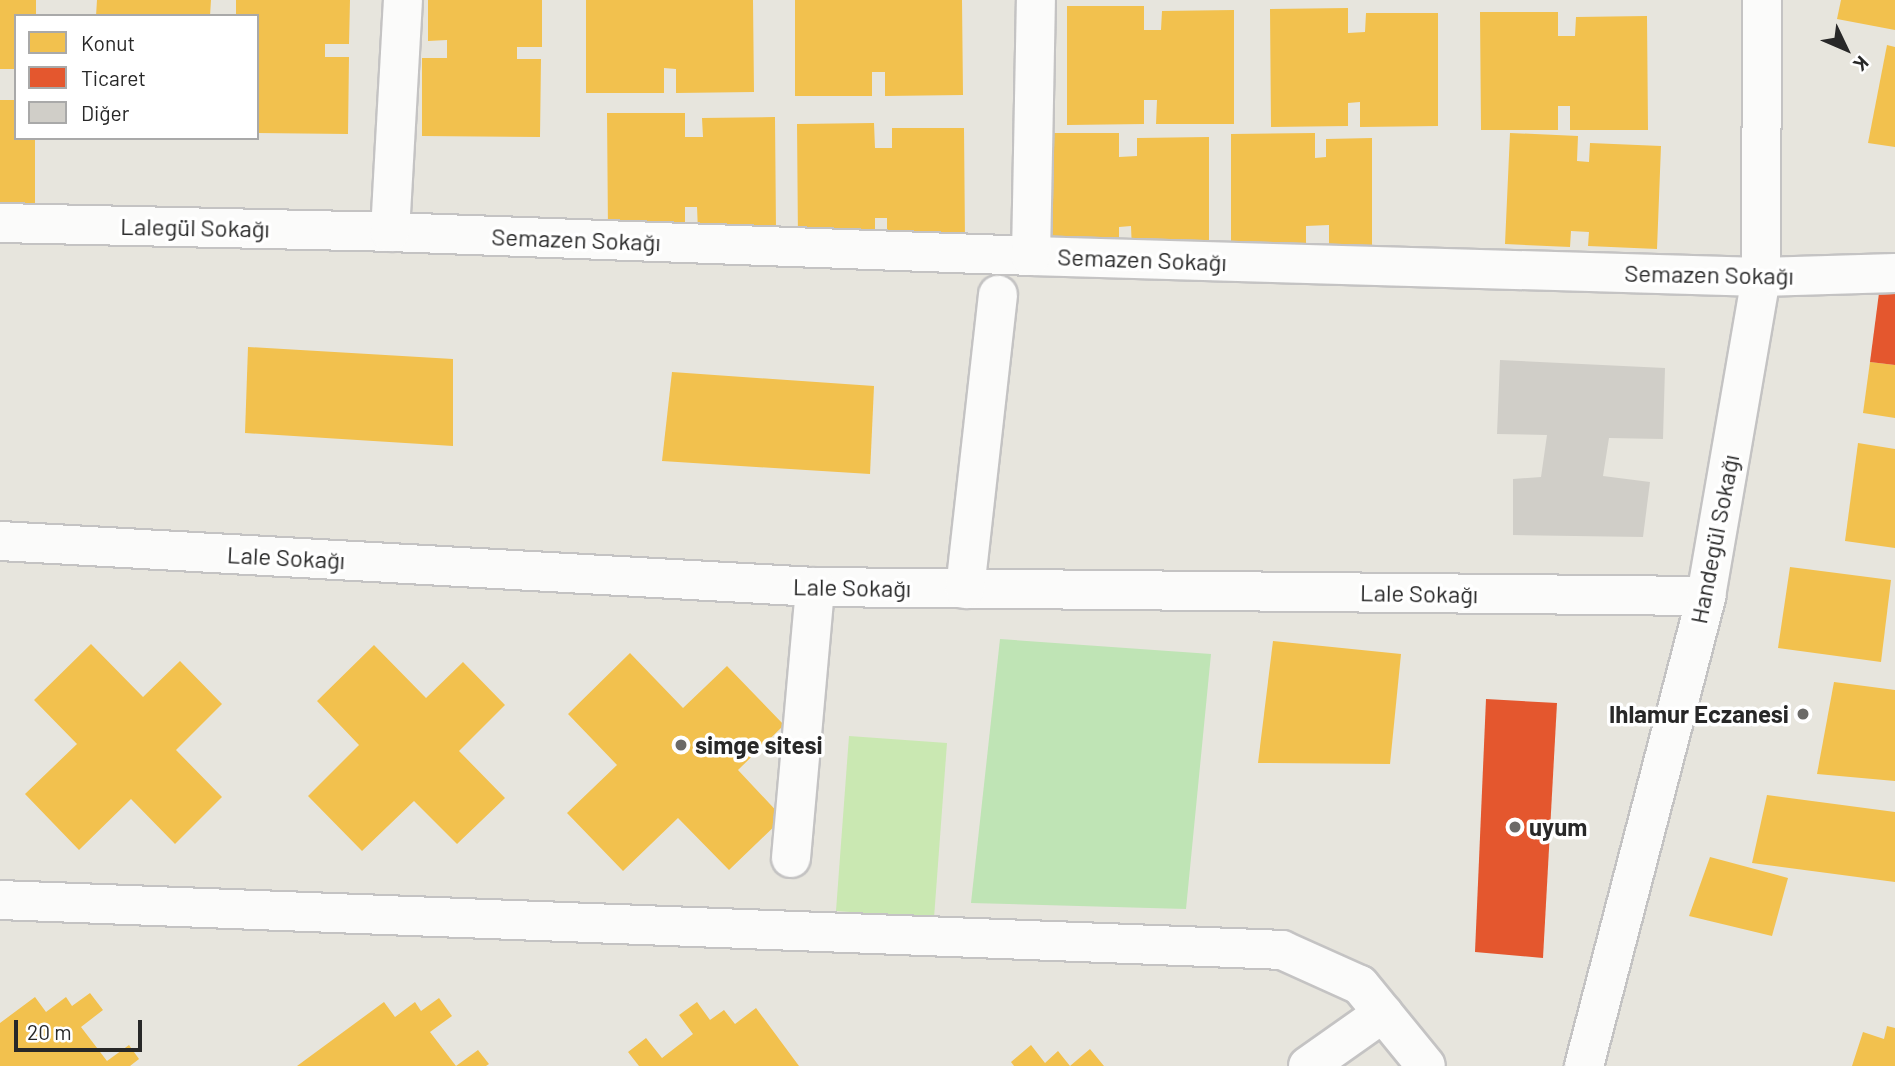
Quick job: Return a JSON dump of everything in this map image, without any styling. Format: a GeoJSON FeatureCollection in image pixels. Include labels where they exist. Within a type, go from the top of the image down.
{"type":"FeatureCollection","features":[{"type":"Feature","properties":{"kind":"street"},"geometry":{"type":"LineString","coordinates":[[390,232],[403,0]]}},
{"type":"Feature","properties":{"kind":"street"},"geometry":{"type":"LineString","coordinates":[[1031,256],[1036,0]]}},
{"type":"Feature","properties":{"kind":"street","name":"Handegül Sokağı"},"geometry":{"type":"LineString","coordinates":[[1584,1066],[1706,596],[1761,277],[1762,0]]}},
{"type":"Feature","properties":{"kind":"street","name":"Lalegül Sokağı"},"geometry":{"type":"LineString","coordinates":[[0,223],[390,232]]}},
{"type":"Feature","properties":{"kind":"street","name":"Semazen Sokağı"},"geometry":{"type":"LineString","coordinates":[[390,232],[1031,256],[1761,277],[1895,273]]}},
{"type":"Feature","properties":{"kind":"street"},"geometry":{"type":"LineString","coordinates":[[965,589],[998,295]]}},
{"type":"Feature","properties":{"kind":"street","name":"Lale Sokağı"},"geometry":{"type":"LineString","coordinates":[[0,541],[815,587],[1706,596]]}},
{"type":"Feature","properties":{"kind":"street"},"geometry":{"type":"LineString","coordinates":[[791,858],[815,587]]}},
{"type":"Feature","properties":{"kind":"street"},"geometry":{"type":"LineString","coordinates":[[0,900],[1282,950],[1360,985],[1426,1066]]}},
{"type":"Feature","properties":{"kind":"street"},"geometry":{"type":"LineString","coordinates":[[1308,1066],[1383,1013]]}},
{"type":"Feature","properties":{"kind":"green space"},"geometry":{"type":"Polygon","coordinates":[[[1000,639],[1211,654],[1186,909],[971,903],[1000,639]]]}},
{"type":"Feature","properties":{"kind":"green space"},"geometry":{"type":"Polygon","coordinates":[[[849,736],[947,743],[934,918],[836,911],[849,736]]]}},
{"type":"Feature","properties":{"kind":"building: Konut"},"geometry":{"type":"Polygon","coordinates":[[[0,0],[36,0],[36,14],[14,14],[14,69],[0,69],[0,0]]]}},
{"type":"Feature","properties":{"kind":"building: Konut"},"geometry":{"type":"Polygon","coordinates":[[[97,0],[211,0],[210,14],[96,14],[97,0]]]}},
{"type":"Feature","properties":{"kind":"building: Konut"},"geometry":{"type":"Polygon","coordinates":[[[236,0],[350,0],[349,44],[325,44],[325,57],[349,57],[348,134],[259,133],[259,14],[236,14],[236,0]]]}},
{"type":"Feature","properties":{"kind":"building: Konut"},"geometry":{"type":"Polygon","coordinates":[[[428,0],[542,0],[542,47],[517,47],[517,59],[541,59],[540,137],[422,136],[422,58],[447,58],[447,40],[428,41],[428,0]]]}},
{"type":"Feature","properties":{"kind":"building: Konut"},"geometry":{"type":"Polygon","coordinates":[[[586,0],[753,0],[754,92],[676,93],[676,69],[664,68],[664,93],[586,93],[586,0]]]}},
{"type":"Feature","properties":{"kind":"building: Konut"},"geometry":{"type":"Polygon","coordinates":[[[795,0],[962,0],[963,95],[885,96],[885,72],[872,72],[872,96],[795,96],[795,0]]]}},
{"type":"Feature","properties":{"kind":"building: Konut"},"geometry":{"type":"Polygon","coordinates":[[[1841,0],[1895,0],[1895,30],[1837,19],[1841,0]]]}},
{"type":"Feature","properties":{"kind":"building: Konut"},"geometry":{"type":"Polygon","coordinates":[[[1067,6],[1144,6],[1144,30],[1161,30],[1162,11],[1234,10],[1234,124],[1156,124],[1157,100],[1144,100],[1144,124],[1067,125],[1067,6]]]}},
{"type":"Feature","properties":{"kind":"building: Konut"},"geometry":{"type":"Polygon","coordinates":[[[1348,8],[1348,33],[1365,32],[1366,13],[1438,13],[1438,126],[1360,127],[1360,102],[1348,103],[1348,126],[1271,127],[1270,9],[1348,8]]]}},
{"type":"Feature","properties":{"kind":"building: Konut"},"geometry":{"type":"Polygon","coordinates":[[[1480,12],[1558,12],[1558,36],[1575,36],[1576,17],[1647,16],[1648,130],[1570,130],[1570,106],[1558,106],[1558,130],[1481,130],[1480,12]]]}},
{"type":"Feature","properties":{"kind":"building: Konut"},"geometry":{"type":"Polygon","coordinates":[[[1887,45],[1895,47],[1895,147],[1868,143],[1887,45]]]}},
{"type":"Feature","properties":{"kind":"building: Konut"},"geometry":{"type":"Polygon","coordinates":[[[0,100],[14,100],[14,140],[35,140],[35,213],[0,214],[0,100]]]}},
{"type":"Feature","properties":{"kind":"building: Konut"},"geometry":{"type":"Polygon","coordinates":[[[607,113],[685,113],[685,137],[703,137],[702,118],[775,117],[776,231],[698,231],[697,207],[685,207],[685,231],[608,232],[607,113]]]}},
{"type":"Feature","properties":{"kind":"building: Konut"},"geometry":{"type":"Polygon","coordinates":[[[874,123],[875,148],[892,148],[892,128],[964,128],[965,241],[887,242],[887,218],[875,218],[875,242],[798,242],[797,124],[874,123]]]}},
{"type":"Feature","properties":{"kind":"building: Konut"},"geometry":{"type":"Polygon","coordinates":[[[1041,133],[1119,133],[1119,157],[1137,156],[1137,138],[1209,137],[1209,251],[1132,251],[1131,226],[1119,227],[1119,251],[1042,251],[1041,133]]]}},
{"type":"Feature","properties":{"kind":"building: Konut"},"geometry":{"type":"Polygon","coordinates":[[[1315,133],[1315,158],[1326,157],[1326,139],[1372,138],[1372,249],[1329,249],[1329,225],[1306,226],[1306,250],[1231,250],[1231,134],[1315,133]]]}},
{"type":"Feature","properties":{"kind":"building: Konut"},"geometry":{"type":"Polygon","coordinates":[[[1510,133],[1578,136],[1577,161],[1589,162],[1590,143],[1661,146],[1657,249],[1588,246],[1589,232],[1571,231],[1570,247],[1505,244],[1510,133]]]}},
{"type":"Feature","properties":{"kind":"building: Konut"},"geometry":{"type":"Polygon","coordinates":[[[248,347],[453,359],[453,446],[245,433],[248,347]]]}},
{"type":"Feature","properties":{"kind":"building: Konut"},"geometry":{"type":"Polygon","coordinates":[[[1870,362],[1895,365],[1895,418],[1863,413],[1870,362]]]}},
{"type":"Feature","properties":{"kind":"building: Konut"},"geometry":{"type":"Polygon","coordinates":[[[672,372],[874,386],[870,474],[662,461],[672,372]]]}},
{"type":"Feature","properties":{"kind":"building: Konut"},"geometry":{"type":"Polygon","coordinates":[[[1858,443],[1895,449],[1895,548],[1845,541],[1858,443]]]}},
{"type":"Feature","properties":{"kind":"building: Konut"},"geometry":{"type":"Polygon","coordinates":[[[1790,567],[1891,580],[1881,662],[1778,648],[1790,567]]]}},
{"type":"Feature","properties":{"kind":"building: Konut"},"geometry":{"type":"Polygon","coordinates":[[[1273,641],[1401,654],[1390,764],[1258,763],[1273,641]]]}},
{"type":"Feature","properties":{"kind":"building: Konut"},"geometry":{"type":"Polygon","coordinates":[[[91,644],[143,697],[180,661],[222,704],[176,750],[222,797],[175,844],[131,799],[79,850],[25,794],[77,744],[34,700],[91,644]]]}},
{"type":"Feature","properties":{"kind":"building: Konut"},"geometry":{"type":"Polygon","coordinates":[[[374,645],[426,698],[463,662],[505,705],[459,751],[505,798],[457,844],[414,801],[362,851],[308,796],[359,745],[317,701],[374,645]]]}},
{"type":"Feature","properties":{"kind":"building: Konut","name":"simge sitesi"},"geometry":{"type":"Polygon","coordinates":[[[630,653],[683,708],[727,666],[784,725],[738,770],[783,818],[729,870],[678,818],[623,871],[567,813],[617,765],[568,714],[630,653]]]}},
{"type":"Feature","properties":{"kind":"building: Konut"},"geometry":{"type":"Polygon","coordinates":[[[1834,682],[1895,690],[1895,781],[1817,774],[1834,682]]]}},
{"type":"Feature","properties":{"kind":"building: Konut"},"geometry":{"type":"Polygon","coordinates":[[[1767,795],[1895,812],[1895,882],[1752,863],[1767,795]]]}},
{"type":"Feature","properties":{"kind":"building: Konut"},"geometry":{"type":"Polygon","coordinates":[[[1710,857],[1788,878],[1772,936],[1689,916],[1710,857]]]}},
{"type":"Feature","properties":{"kind":"building: Konut"},"geometry":{"type":"Polygon","coordinates":[[[90,993],[103,1010],[81,1027],[107,1061],[129,1045],[139,1059],[130,1066],[0,1066],[0,1023],[35,997],[46,1012],[66,997],[72,1006],[90,993]]]}},
{"type":"Feature","properties":{"kind":"building: Konut"},"geometry":{"type":"Polygon","coordinates":[[[439,998],[452,1016],[430,1032],[456,1066],[297,1066],[384,1002],[395,1017],[415,1002],[421,1011],[439,998]]]}},
{"type":"Feature","properties":{"kind":"building: Konut"},"geometry":{"type":"Polygon","coordinates":[[[697,1002],[710,1020],[724,1010],[735,1024],[756,1008],[799,1066],[639,1066],[628,1052],[646,1038],[662,1058],[693,1034],[679,1015],[697,1002]]]}},
{"type":"Feature","properties":{"kind":"building: Konut"},"geometry":{"type":"Polygon","coordinates":[[[1887,1026],[1895,1028],[1895,1066],[1852,1066],[1863,1032],[1884,1039],[1887,1026]]]}},
{"type":"Feature","properties":{"kind":"building: Konut"},"geometry":{"type":"Polygon","coordinates":[[[1031,1045],[1045,1063],[1058,1051],[1070,1066],[1014,1066],[1011,1062],[1031,1045]]]}},
{"type":"Feature","properties":{"kind":"building: Konut"},"geometry":{"type":"Polygon","coordinates":[[[1090,1049],[1104,1066],[1070,1066],[1090,1049]]]}},
{"type":"Feature","properties":{"kind":"building: Konut"},"geometry":{"type":"Polygon","coordinates":[[[478,1050],[489,1064],[456,1066],[478,1050]]]}},
{"type":"Feature","properties":{"kind":"building: Ticaret"},"geometry":{"type":"Polygon","coordinates":[[[1879,293],[1895,294],[1895,365],[1870,362],[1879,293]]]}},
{"type":"Feature","properties":{"kind":"building: Ticaret","name":"uyum"},"geometry":{"type":"Polygon","coordinates":[[[1486,699],[1557,703],[1543,958],[1475,952],[1486,699]]]}},
{"type":"Feature","properties":{"kind":"building: Diğer"},"geometry":{"type":"Polygon","coordinates":[[[1500,360],[1665,368],[1663,439],[1609,438],[1603,476],[1650,482],[1643,537],[1513,535],[1513,479],[1541,477],[1547,435],[1497,434],[1500,360]]]}},
{"type":"Feature","properties":{"kind":"place","name":"Ihlamur Eczanesi"},"geometry":{"type":"Point","coordinates":[1803,714]}},
{"type":"Feature","properties":{"kind":"place","name":"simge sitesi"},"geometry":{"type":"Point","coordinates":[681,745]}},
{"type":"Feature","properties":{"kind":"place","name":"uyum"},"geometry":{"type":"Point","coordinates":[1515,827]}}]}
